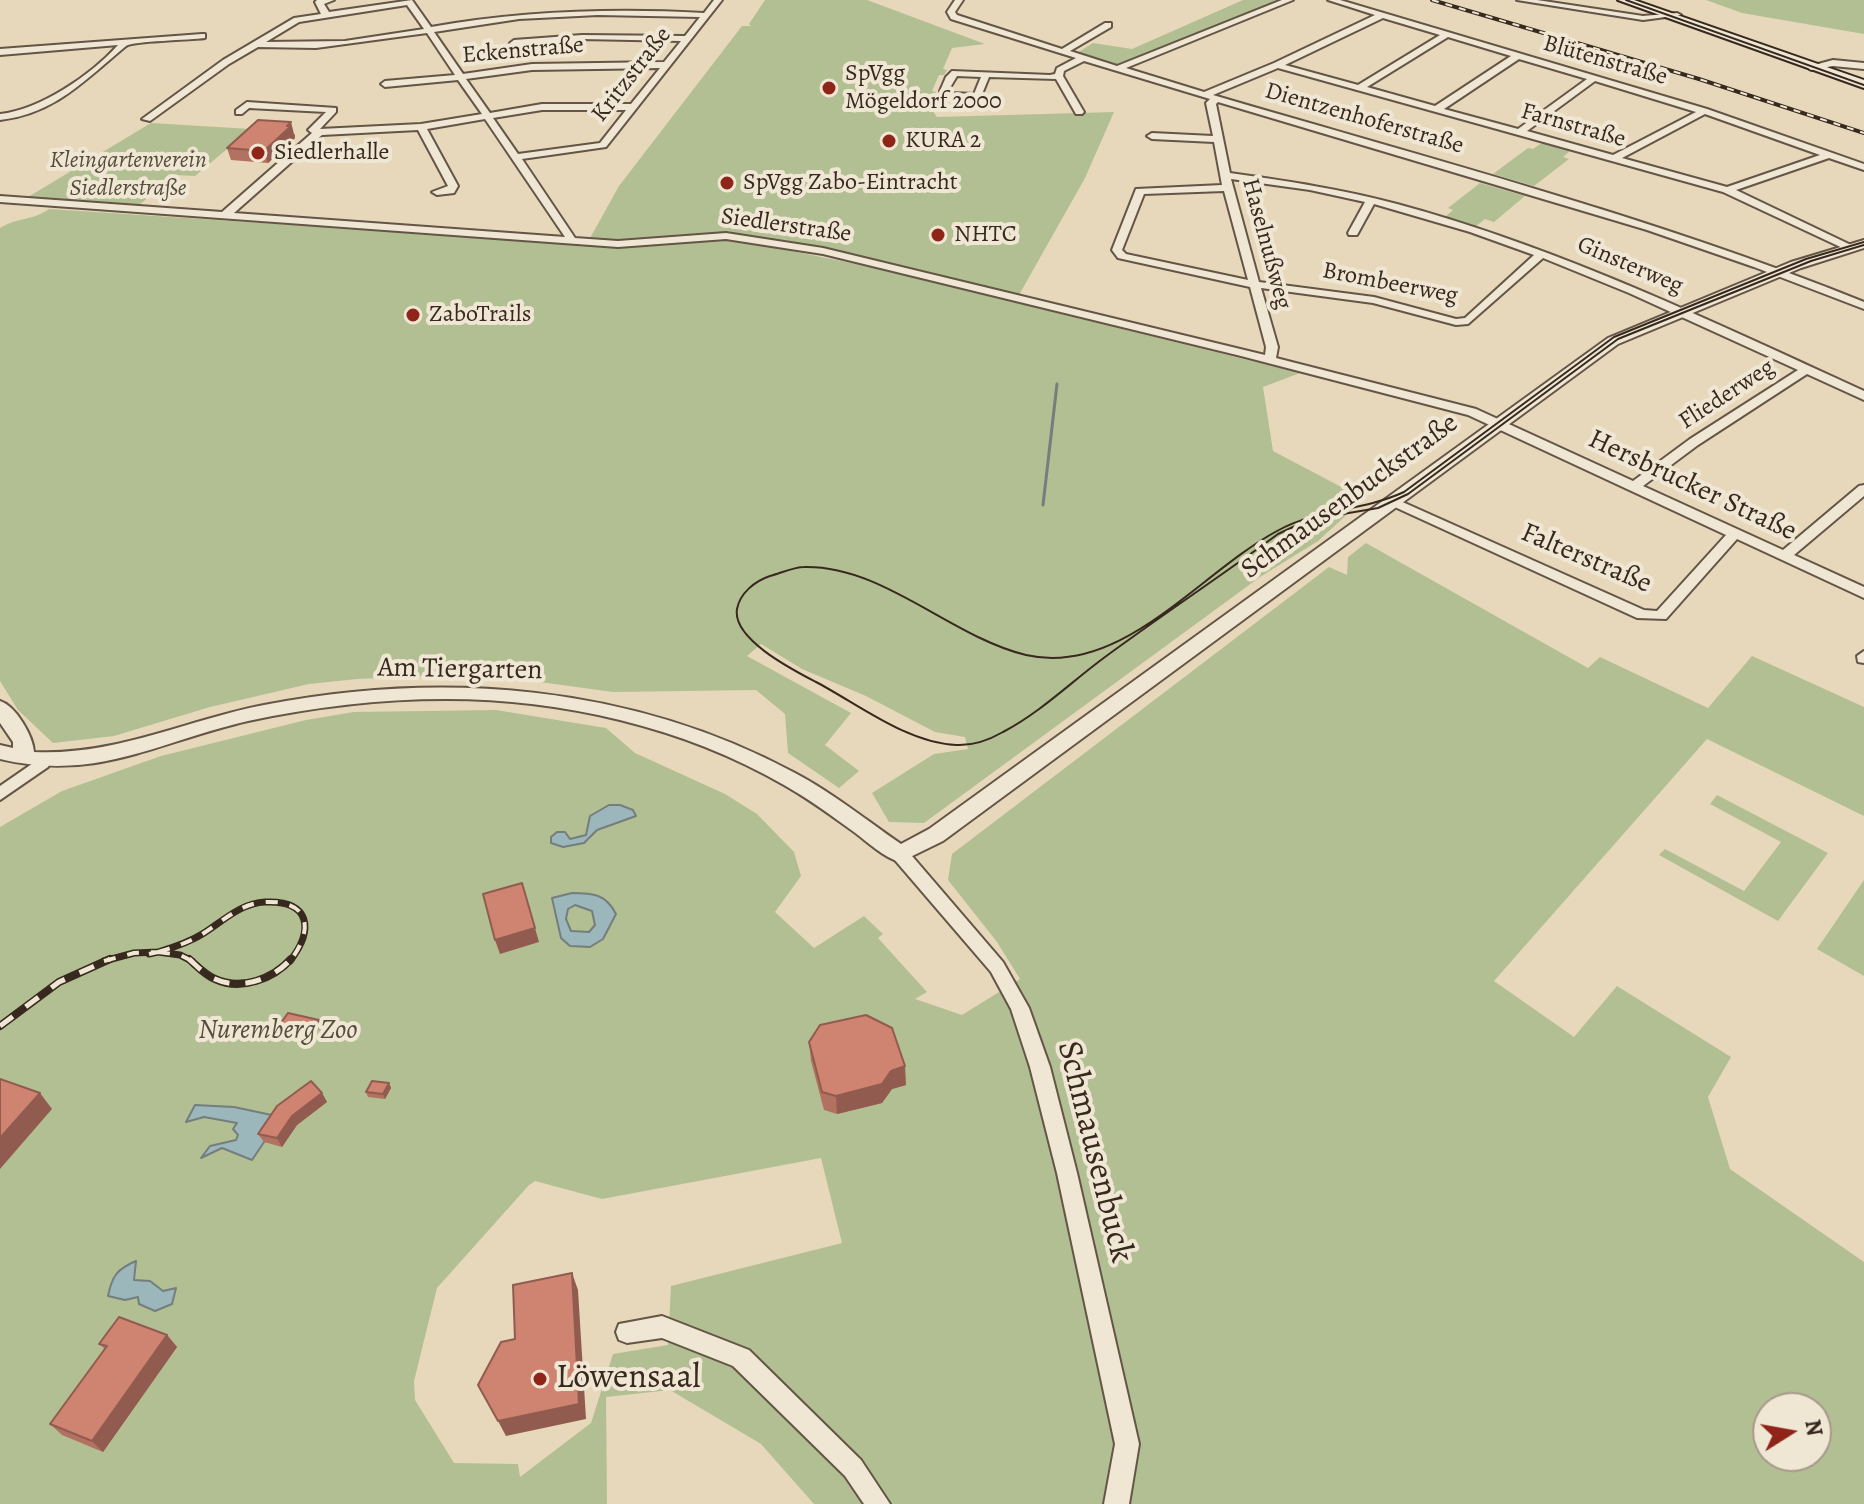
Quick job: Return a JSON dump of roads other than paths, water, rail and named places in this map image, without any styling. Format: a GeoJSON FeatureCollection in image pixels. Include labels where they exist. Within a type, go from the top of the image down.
{"type":"FeatureCollection","features":[{"type":"Feature","properties":{"kind":"main road"},"geometry":{"type":"LineString","coordinates":[[1623,0],[1675,16]]}},
{"type":"Feature","properties":{"kind":"main road"},"geometry":{"type":"LineString","coordinates":[[1633,0],[1864,84]]}},
{"type":"Feature","properties":{"kind":"street"},"geometry":{"type":"LineString","coordinates":[[326,15],[319,2],[330,0]]}},
{"type":"Feature","properties":{"kind":"street","name":"Kritzstraße"},"geometry":{"type":"LineString","coordinates":[[517,157],[603,145],[718,0]]}},
{"type":"Feature","properties":{"kind":"street","name":"Dientzenhoferstraße"},"geometry":{"type":"LineString","coordinates":[[959,0],[951,12],[954,17],[1116,69],[1658,229],[1781,271],[1864,306]]}},
{"type":"Feature","properties":{"kind":"street"},"geometry":{"type":"LineString","coordinates":[[1116,69],[1289,0]]}},
{"type":"Feature","properties":{"kind":"street","name":"Blütenstraße"},"geometry":{"type":"LineString","coordinates":[[1332,0],[1704,111],[1864,167]]}},
{"type":"Feature","properties":{"kind":"street"},"geometry":{"type":"LineString","coordinates":[[1521,0],[1643,18],[1675,16]]}},
{"type":"Feature","properties":{"kind":"street"},"geometry":{"type":"LineString","coordinates":[[147,119],[198,81],[297,20],[408,1],[517,157],[549,214],[570,237],[568,240]]}},
{"type":"Feature","properties":{"kind":"street"},"geometry":{"type":"LineString","coordinates":[[257,44],[318,47],[495,20],[627,12],[705,15]]}},
{"type":"Feature","properties":{"kind":"street"},"geometry":{"type":"LineString","coordinates":[[1204,95],[1277,65],[1382,15]]}},
{"type":"Feature","properties":{"kind":"street"},"geometry":{"type":"LineString","coordinates":[[495,20],[532,67]]}},
{"type":"Feature","properties":{"kind":"street"},"geometry":{"type":"LineString","coordinates":[[1062,52],[1108,25]]}},
{"type":"Feature","properties":{"kind":"street"},"geometry":{"type":"LineString","coordinates":[[1359,88],[1447,34]]}},
{"type":"Feature","properties":{"kind":"street"},"geometry":{"type":"LineString","coordinates":[[0,52],[202,36]]}},
{"type":"Feature","properties":{"kind":"street"},"geometry":{"type":"LineString","coordinates":[[514,43],[614,36],[685,39]]}},
{"type":"Feature","properties":{"kind":"street"},"geometry":{"type":"LineString","coordinates":[[0,117],[19,115],[41,106],[115,55],[124,43]]}},
{"type":"Feature","properties":{"kind":"street"},"geometry":{"type":"LineString","coordinates":[[1437,109],[1517,56]]}},
{"type":"Feature","properties":{"kind":"street"},"geometry":{"type":"LineString","coordinates":[[1079,112],[1059,76],[1060,70],[1083,58]]}},
{"type":"Feature","properties":{"kind":"street"},"geometry":{"type":"LineString","coordinates":[[1811,67],[1839,63],[1864,66]]}},
{"type":"Feature","properties":{"kind":"street","name":"Eckenstraße"},"geometry":{"type":"LineString","coordinates":[[385,84],[532,67],[665,65]]}},
{"type":"Feature","properties":{"kind":"street","name":"Farnstraße"},"geometry":{"type":"LineString","coordinates":[[1277,65],[1727,190],[1849,248]]}},
{"type":"Feature","properties":{"kind":"street"},"geometry":{"type":"LineString","coordinates":[[986,75],[977,97],[947,96],[944,91],[955,73],[1059,76]]}},
{"type":"Feature","properties":{"kind":"street"},"geometry":{"type":"LineString","coordinates":[[1520,132],[1594,78]]}},
{"type":"Feature","properties":{"kind":"street","name":"Haselnußweg"},"geometry":{"type":"LineString","coordinates":[[1216,99],[1211,103],[1228,188],[1272,347],[1270,359]]}},
{"type":"Feature","properties":{"kind":"street"},"geometry":{"type":"LineString","coordinates":[[240,107],[333,110],[313,130],[319,132],[421,127],[554,106],[631,107]]}},
{"type":"Feature","properties":{"kind":"street"},"geometry":{"type":"LineString","coordinates":[[1615,158],[1704,111]]}},
{"type":"Feature","properties":{"kind":"street"},"geometry":{"type":"LineString","coordinates":[[421,127],[453,186],[450,191],[437,192]]}},
{"type":"Feature","properties":{"kind":"street"},"geometry":{"type":"LineString","coordinates":[[224,216],[319,132]]}},
{"type":"Feature","properties":{"kind":"street"},"geometry":{"type":"LineString","coordinates":[[1152,136],[1219,139]]}},
{"type":"Feature","properties":{"kind":"street"},"geometry":{"type":"LineString","coordinates":[[1727,190],[1832,154]]}},
{"type":"Feature","properties":{"kind":"street","name":"Ginsterweg"},"geometry":{"type":"LineString","coordinates":[[1226,175],[1310,188],[1370,202],[1543,253],[1609,279],[1864,396]]}},
{"type":"Feature","properties":{"kind":"street","name":"Brombeerweg"},"geometry":{"type":"LineString","coordinates":[[1228,188],[1140,191],[1117,250],[1122,256],[1256,285],[1338,294],[1456,322],[1468,321],[1543,253]]}},
{"type":"Feature","properties":{"kind":"street","name":"Siedlerstraße"},"geometry":{"type":"LineString","coordinates":[[0,199],[530,238],[639,244],[716,236],[782,244],[1004,293],[1270,359],[1442,403],[1498,424]]}},
{"type":"Feature","properties":{"kind":"street"},"geometry":{"type":"LineString","coordinates":[[1353,233],[1370,202]]}},
{"type":"Feature","properties":{"kind":"street"},"geometry":{"type":"LineString","coordinates":[[530,238],[539,228]]}},
{"type":"Feature","properties":{"kind":"street","name":"Schmausenbuckstraße"},"geometry":{"type":"LineString","coordinates":[[900,854],[936,835],[1613,341],[1781,271],[1864,244]]}},
{"type":"Feature","properties":{"kind":"street","name":"Fliederweg"},"geometry":{"type":"LineString","coordinates":[[1634,487],[1694,442],[1807,369]]}},
{"type":"Feature","properties":{"kind":"street","name":"Hersbrucker Straße"},"geometry":{"type":"LineString","coordinates":[[1498,424],[1864,593]]}},
{"type":"Feature","properties":{"kind":"street"},"geometry":{"type":"LineString","coordinates":[[1784,557],[1864,489]]}},
{"type":"Feature","properties":{"kind":"street","name":"Falterstraße"},"geometry":{"type":"LineString","coordinates":[[1393,503],[1642,615],[1661,616],[1733,535]]}},
{"type":"Feature","properties":{"kind":"street","name":"Am Tiergarten"},"geometry":{"type":"LineString","coordinates":[[0,752],[33,760],[91,759],[237,717],[316,702],[430,692],[522,695],[622,712],[711,742],[792,780],[900,854]]}},
{"type":"Feature","properties":{"kind":"street"},"geometry":{"type":"LineString","coordinates":[[0,708],[33,760],[0,794]]}},
{"type":"Feature","properties":{"kind":"street","name":"Schmausenbuck"},"geometry":{"type":"LineString","coordinates":[[900,854],[997,967],[1020,1008],[1040,1067],[1127,1444],[1116,1504]]}},
{"type":"Feature","properties":{"kind":"street"},"geometry":{"type":"LineString","coordinates":[[627,1332],[662,1327],[741,1358],[853,1468],[878,1504]]}},
{"type":"Feature","properties":{"kind":"water"},"geometry":{"type":"Polygon","coordinates":[[[609,805],[633,810],[636,816],[597,830],[584,843],[563,847],[551,843],[551,837],[557,832],[565,832],[570,839],[586,835],[590,816],[609,805]]]}},
{"type":"Feature","properties":{"kind":"water"},"geometry":{"type":"Polygon","coordinates":[[[572,893],[593,894],[608,902],[616,914],[603,939],[590,947],[570,946],[561,938],[552,898],[572,893]],[[575,905],[568,909],[566,919],[571,931],[589,932],[595,925],[592,911],[575,905]]]}},
{"type":"Feature","properties":{"kind":"water"},"geometry":{"type":"Polygon","coordinates":[[[195,1105],[234,1107],[281,1117],[252,1160],[222,1148],[201,1158],[210,1146],[236,1140],[238,1135],[233,1129],[237,1123],[204,1117],[186,1122],[195,1105]]]}},
{"type":"Feature","properties":{"kind":"water"},"geometry":{"type":"Polygon","coordinates":[[[136,1261],[134,1280],[150,1281],[163,1291],[176,1288],[172,1304],[155,1311],[139,1304],[138,1297],[125,1300],[108,1296],[116,1274],[136,1261]]]}},
{"type":"Feature","properties":{"kind":"waterway"},"geometry":{"type":"LineString","coordinates":[[1043,505],[1057,384]]}},
{"type":"Feature","properties":{"kind":"tram line"},"geometry":{"type":"LineString","coordinates":[[1626,0],[1864,85]]}},
{"type":"Feature","properties":{"kind":"tram line"},"geometry":{"type":"LineString","coordinates":[[1864,242],[1806,259],[1614,337],[1404,492],[1308,518],[1277,531],[1158,617],[1127,637],[1095,651],[1061,658],[1026,655],[971,633],[889,589],[833,569],[800,567],[759,581],[741,598],[737,609],[738,620],[754,642],[780,662],[883,721],[938,743],[962,745],[981,742],[1030,715],[1105,657],[1278,534],[1308,520],[1378,508],[1408,494],[1618,339],[1811,261],[1864,245]]}},
{"type":"Feature","properties":{"kind":"railway"},"geometry":{"type":"LineString","coordinates":[[1432,0],[1699,79],[1864,133]]}},
{"type":"Feature","properties":{"kind":"railway"},"geometry":{"type":"LineString","coordinates":[[158,952],[193,939],[248,906],[280,903],[292,906],[304,919],[303,938],[290,961]]}},
{"type":"Feature","properties":{"kind":"railway"},"geometry":{"type":"LineString","coordinates":[[108,960],[134,953],[158,952]]}},
{"type":"Feature","properties":{"kind":"railway"},"geometry":{"type":"LineString","coordinates":[[149,954],[158,952]]}},
{"type":"Feature","properties":{"kind":"railway"},"geometry":{"type":"LineString","coordinates":[[158,952],[180,955],[190,960]]}},
{"type":"Feature","properties":{"kind":"railway"},"geometry":{"type":"LineString","coordinates":[[190,960],[211,977],[235,984],[266,977],[291,959]]}},
{"type":"Feature","properties":{"kind":"railway"},"geometry":{"type":"LineString","coordinates":[[0,1026],[59,982],[108,960]]}},
{"type":"Feature","properties":{"kind":"place","name":"SpVgg Mögeldorf 2000"},"geometry":{"type":"Point","coordinates":[829,88]}},
{"type":"Feature","properties":{"kind":"place","name":"KURA 2"},"geometry":{"type":"Point","coordinates":[889,141]}},
{"type":"Feature","properties":{"kind":"place","name":"Siedlerhalle"},"geometry":{"type":"Point","coordinates":[258,153]}},
{"type":"Feature","properties":{"kind":"place","name":"SpVgg Zabo-Eintracht"},"geometry":{"type":"Point","coordinates":[727,183]}},
{"type":"Feature","properties":{"kind":"place","name":"NHTC"},"geometry":{"type":"Point","coordinates":[938,235]}},
{"type":"Feature","properties":{"kind":"place","name":"ZaboTrails"},"geometry":{"type":"Point","coordinates":[413,315]}},
{"type":"Feature","properties":{"kind":"place","name":"Löwensaal"},"geometry":{"type":"Point","coordinates":[540,1379]}},
{"type":"Feature","properties":{"kind":"park label","name":"Kleingartenverein Siedlerstraße"},"geometry":{"type":"Point","coordinates":[128,175]}},
{"type":"Feature","properties":{"kind":"park label","name":"Nuremberg Zoo"},"geometry":{"type":"Point","coordinates":[278,1031]}}]}
